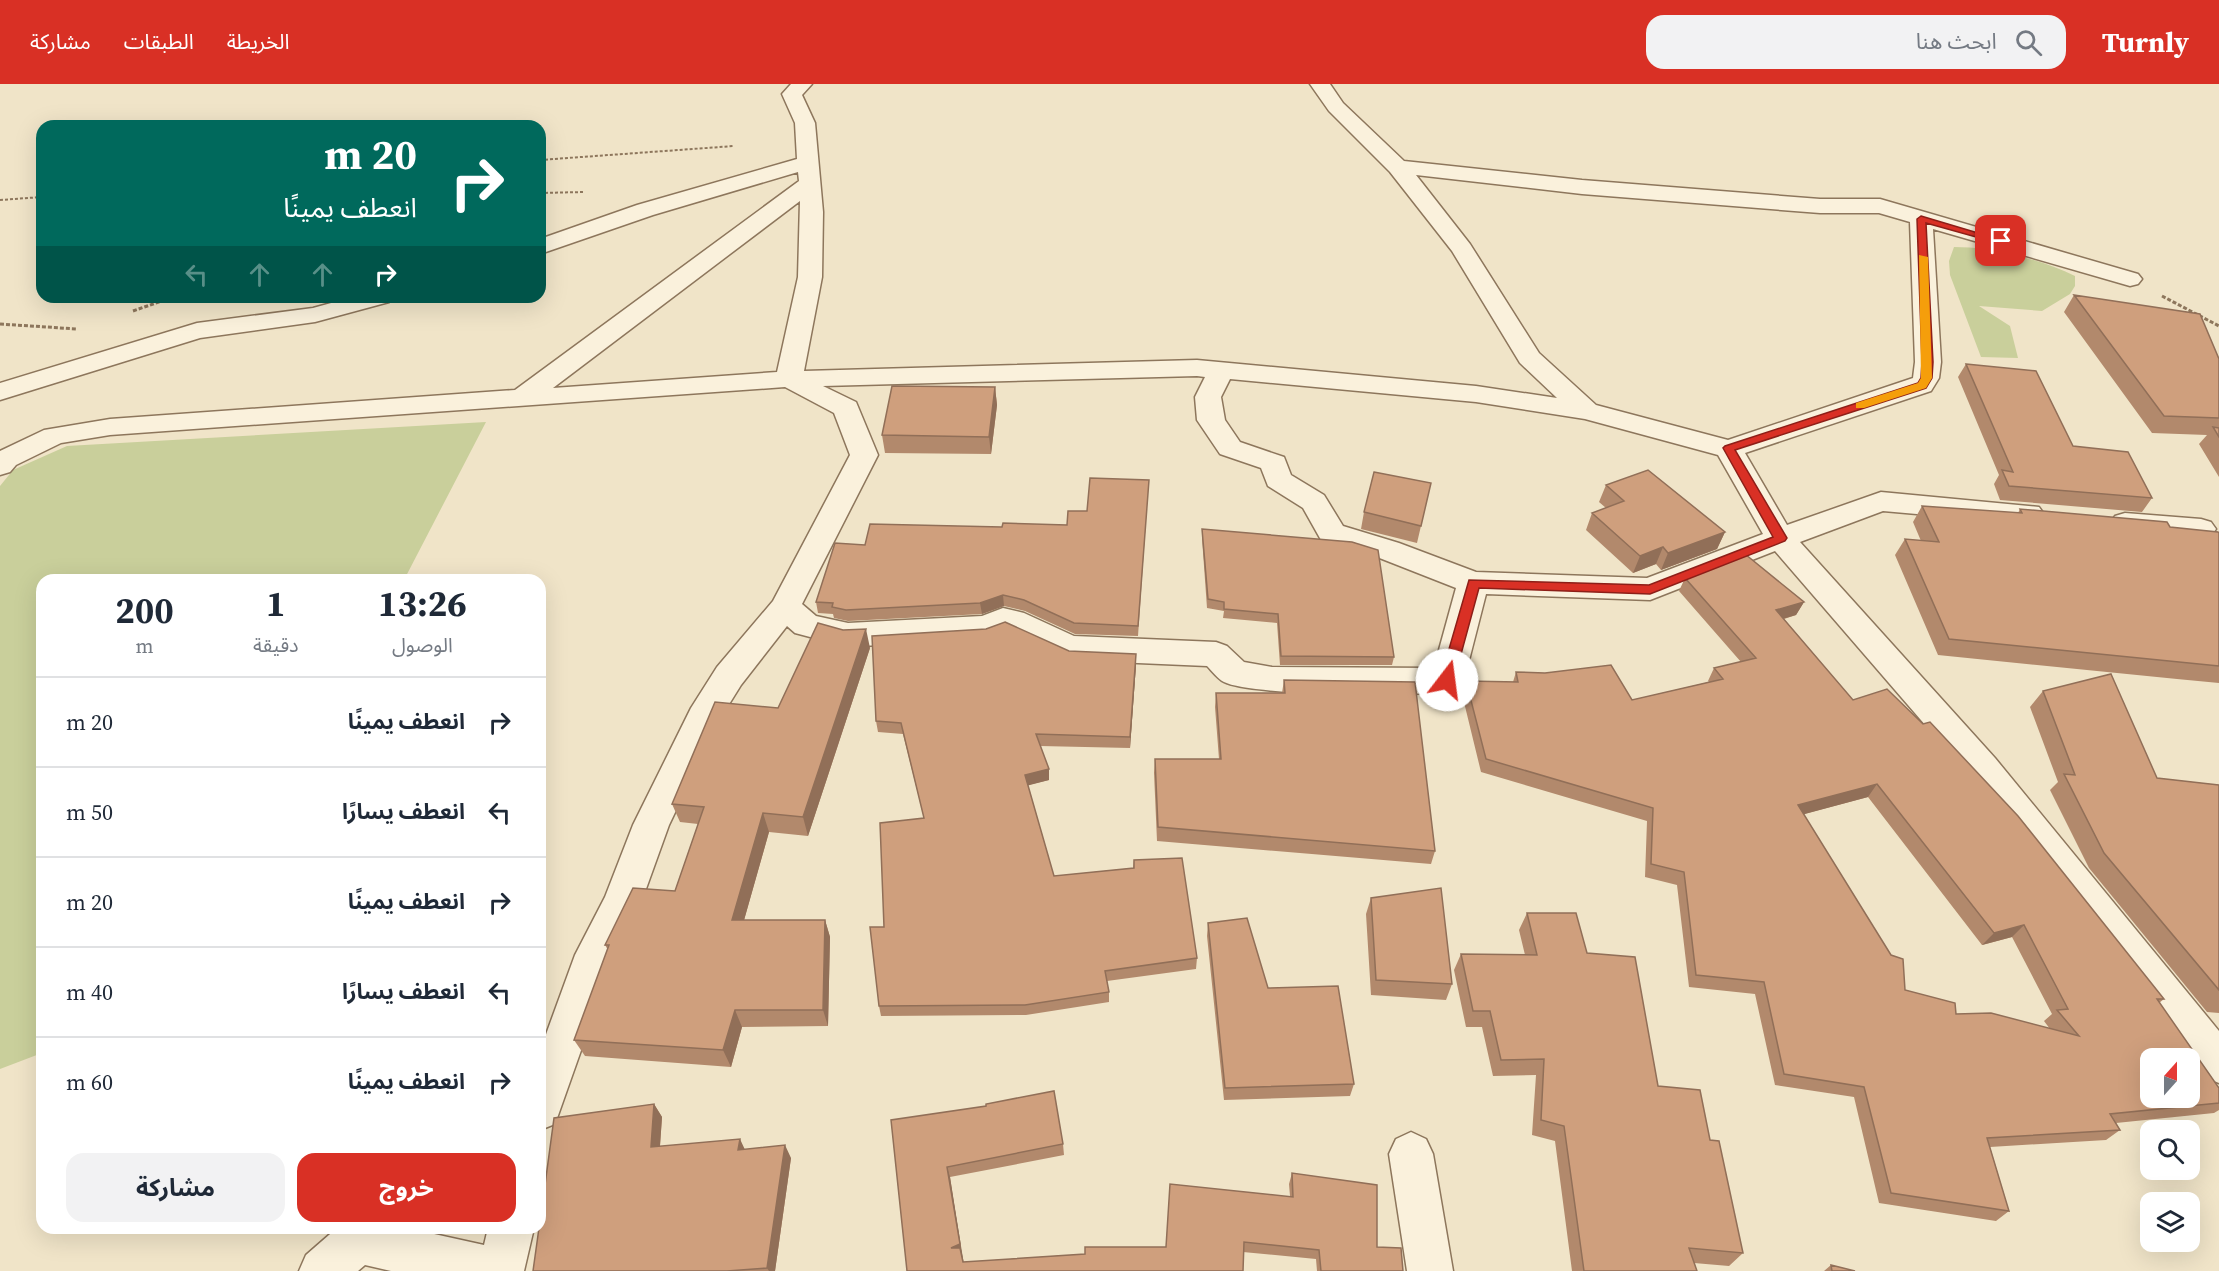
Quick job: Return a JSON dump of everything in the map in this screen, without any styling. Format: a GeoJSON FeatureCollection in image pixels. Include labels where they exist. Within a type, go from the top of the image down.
{"type":"FeatureCollection","features":[{"type":"Feature","properties":{"kind":"street"},"geometry":{"type":"LineString","coordinates":[[789,380],[810,277],[812,212],[805,123],[792,94],[802,84]]}},
{"type":"Feature","properties":{"kind":"street"},"geometry":{"type":"LineString","coordinates":[[1320,84],[1336,107],[1398,167],[1462,249],[1529,358],[1586,411]]}},
{"type":"Feature","properties":{"kind":"street"},"geometry":{"type":"LineString","coordinates":[[546,245],[645,210],[807,163]]}},
{"type":"Feature","properties":{"kind":"street"},"geometry":{"type":"LineString","coordinates":[[522,398],[807,163]]}},
{"type":"Feature","properties":{"kind":"street"},"geometry":{"type":"LineString","coordinates":[[1398,167],[1582,187],[1820,206],[1880,206],[2130,279]]}},
{"type":"Feature","properties":{"kind":"street"},"geometry":{"type":"LineString","coordinates":[[0,466],[6,459],[54,436],[110,427],[789,380],[1186,368],[1476,393],[1586,411],[1729,448],[1922,385],[1926,378],[1928,362],[1921,219]]}},
{"type":"Feature","properties":{"kind":"street"},"geometry":{"type":"LineString","coordinates":[[0,392],[197,331],[315,315],[358,303]]}},
{"type":"Feature","properties":{"kind":"street"},"geometry":{"type":"LineString","coordinates":[[1221,370],[1208,397],[1211,420],[1230,448],[1274,463],[1278,480],[1314,502],[1332,533],[1388,550],[1473,583],[1650,589],[1881,501],[2059,517]]}},
{"type":"Feature","properties":{"kind":"street"},"geometry":{"type":"LineString","coordinates":[[546,1092],[595,955],[623,900],[651,825],[703,717],[729,676],[785,607],[864,455],[846,408],[789,380]]}},
{"type":"Feature","properties":{"kind":"street"},"geometry":{"type":"LineString","coordinates":[[1729,448],[1780,538],[1983,768],[2219,1063]]}},
{"type":"Feature","properties":{"kind":"street"},"geometry":{"type":"LineString","coordinates":[[2094,520],[2201,529]]}},
{"type":"Feature","properties":{"kind":"street"},"geometry":{"type":"LineString","coordinates":[[785,607],[806,625],[848,635],[987,627],[1003,619],[1013,621],[1069,648],[1216,654],[1234,673],[1272,679],[1398,682],[1447,680],[1473,583]]}},
{"type":"Feature","properties":{"kind":"street"},"geometry":{"type":"LineString","coordinates":[[1412,1154],[1430,1271]]}},
{"type":"Feature","properties":{"kind":"street"},"geometry":{"type":"LineString","coordinates":[[322,1271],[358,1241],[500,1271],[509,1234]]}},
{"type":"Feature","properties":{"kind":"path"},"geometry":{"type":"LineString","coordinates":[[546,160],[807,163]]}},
{"type":"Feature","properties":{"kind":"path"},"geometry":{"type":"LineString","coordinates":[[0,200],[36,197]]}},
{"type":"Feature","properties":{"kind":"path"},"geometry":{"type":"LineString","coordinates":[[2130,279],[2219,326]]}},
{"type":"Feature","properties":{"kind":"path"},"geometry":{"type":"LineString","coordinates":[[131,311],[155,303]]}},
{"type":"Feature","properties":{"kind":"path"},"geometry":{"type":"LineString","coordinates":[[0,324],[79,329]]}},
{"type":"Feature","properties":{"kind":"green space"},"geometry":{"type":"Polygon","coordinates":[[[1954,247],[1984,249],[2016,255],[2075,276],[2075,286],[2070,294],[2042,311],[1979,306],[2010,326],[2018,358],[1981,357],[1950,275],[1949,261],[1954,247]]]}},
{"type":"Feature","properties":{"kind":"green space"},"geometry":{"type":"Polygon","coordinates":[[[486,422],[407,574],[36,574],[36,1055],[0,1069],[0,486],[13,470],[67,446],[486,422]]]}},
{"type":"Feature","properties":{"kind":"building"},"geometry":{"type":"Polygon","coordinates":[[[2074,295],[2200,314],[2219,359],[2219,418],[2164,416],[2074,295]]]}},
{"type":"Feature","properties":{"kind":"building"},"geometry":{"type":"Polygon","coordinates":[[[1966,364],[2036,371],[2073,446],[2128,452],[2152,498],[2009,486],[2002,470],[2013,472],[1966,364]]]}},
{"type":"Feature","properties":{"kind":"building"},"geometry":{"type":"Polygon","coordinates":[[[892,386],[995,387],[989,437],[882,435],[892,386]]]}},
{"type":"Feature","properties":{"kind":"building"},"geometry":{"type":"Polygon","coordinates":[[[2213,427],[2219,428],[2219,437],[2213,427]]]}},
{"type":"Feature","properties":{"kind":"building"},"geometry":{"type":"Polygon","coordinates":[[[1648,470],[1725,532],[1668,553],[1663,547],[1640,556],[1592,513],[1624,501],[1606,485],[1648,470]]]}},
{"type":"Feature","properties":{"kind":"building"},"geometry":{"type":"Polygon","coordinates":[[[1374,472],[1431,483],[1421,526],[1364,512],[1374,472]]]}},
{"type":"Feature","properties":{"kind":"building"},"geometry":{"type":"Polygon","coordinates":[[[1090,478],[1149,480],[1138,626],[1074,623],[1024,600],[1003,595],[980,603],[846,610],[832,607],[833,603],[816,602],[835,543],[865,545],[870,524],[1002,527],[1003,523],[1067,525],[1068,511],[1087,511],[1090,478]]]}},
{"type":"Feature","properties":{"kind":"building"},"geometry":{"type":"Polygon","coordinates":[[[1922,506],[2022,513],[2020,509],[2167,522],[2170,527],[2218,532],[2219,666],[1949,639],[1905,539],[1939,542],[1922,506]]]}},
{"type":"Feature","properties":{"kind":"building"},"geometry":{"type":"Polygon","coordinates":[[[1202,529],[1352,542],[1378,550],[1394,657],[1281,656],[1278,614],[1224,609],[1224,602],[1208,599],[1202,529]]]}},
{"type":"Feature","properties":{"kind":"building"},"geometry":{"type":"Polygon","coordinates":[[[1745,554],[1804,602],[1776,610],[1853,700],[1887,689],[1923,724],[1930,722],[2018,816],[2164,999],[2157,999],[2191,1048],[2140,1048],[2140,1108],[2169,1108],[2110,1114],[2120,1130],[1987,1138],[2009,1211],[1891,1193],[1864,1087],[1784,1074],[1764,982],[1696,975],[1684,872],[1651,864],[1653,808],[1486,759],[1466,681],[1518,682],[1516,672],[1545,673],[1611,665],[1632,700],[1723,679],[1714,668],[1756,658],[1685,578],[1745,554]],[[1877,784],[1798,805],[1891,955],[1903,959],[1905,990],[1955,1003],[1956,1014],[1991,1013],[2079,1036],[2057,1010],[2068,1009],[2024,925],[1994,933],[1877,784]]]}},
{"type":"Feature","properties":{"kind":"building"},"geometry":{"type":"Polygon","coordinates":[[[1005,622],[1069,651],[1136,654],[1130,737],[1036,734],[1049,769],[1025,775],[1054,876],[1134,868],[1134,860],[1182,858],[1197,958],[1105,971],[1109,992],[1025,1005],[879,1006],[870,927],[884,927],[880,823],[924,818],[901,723],[876,721],[872,636],[986,629],[1005,622]]]}},
{"type":"Feature","properties":{"kind":"building"},"geometry":{"type":"Polygon","coordinates":[[[818,623],[843,630],[866,629],[803,817],[763,813],[732,920],[825,920],[823,1010],[735,1010],[723,1050],[574,1040],[609,945],[605,945],[633,888],[675,891],[704,807],[672,804],[715,702],[778,708],[818,623]]]}},
{"type":"Feature","properties":{"kind":"building"},"geometry":{"type":"Polygon","coordinates":[[[2111,674],[2157,778],[2219,785],[2219,990],[2104,853],[2064,774],[2075,775],[2043,691],[2111,674]]]}},
{"type":"Feature","properties":{"kind":"building"},"geometry":{"type":"Polygon","coordinates":[[[1284,680],[1415,682],[1435,851],[1158,827],[1155,759],[1221,759],[1216,693],[1285,693],[1284,680]]]}},
{"type":"Feature","properties":{"kind":"building"},"geometry":{"type":"Polygon","coordinates":[[[1441,888],[1452,984],[1376,980],[1371,898],[1441,888]]]}},
{"type":"Feature","properties":{"kind":"building"},"geometry":{"type":"Polygon","coordinates":[[[1527,913],[1576,913],[1587,953],[1635,957],[1658,1086],[1700,1090],[1710,1140],[1719,1141],[1743,1253],[1689,1248],[1697,1271],[1584,1271],[1564,1126],[1541,1120],[1544,1059],[1501,1060],[1490,1011],[1473,1011],[1461,954],[1537,955],[1527,913]]]}},
{"type":"Feature","properties":{"kind":"building"},"geometry":{"type":"Polygon","coordinates":[[[1247,918],[1268,988],[1338,986],[1354,1084],[1225,1088],[1208,923],[1247,918]]]}},
{"type":"Feature","properties":{"kind":"building"},"geometry":{"type":"Polygon","coordinates":[[[2200,1061],[2219,1088],[2219,1103],[2200,1105],[2200,1061]]]}},
{"type":"Feature","properties":{"kind":"building"},"geometry":{"type":"Polygon","coordinates":[[[1054,1091],[1063,1144],[947,1167],[960,1244],[951,1248],[960,1248],[963,1262],[1085,1254],[1085,1247],[1166,1247],[1170,1184],[1293,1197],[1292,1173],[1377,1185],[1377,1247],[1401,1248],[1403,1271],[1321,1271],[1319,1250],[1244,1242],[1243,1271],[907,1271],[891,1120],[986,1106],[986,1104],[1054,1091]]]}},
{"type":"Feature","properties":{"kind":"building"},"geometry":{"type":"Polygon","coordinates":[[[654,1104],[651,1147],[740,1139],[738,1150],[785,1145],[767,1268],[727,1271],[533,1271],[538,1234],[546,1234],[546,1177],[554,1118],[654,1104]]]}},
{"type":"Feature","properties":{"kind":"building"},"geometry":{"type":"Polygon","coordinates":[[[1831,1265],[1855,1271],[1832,1271],[1831,1265]]]}},
{"type":"Feature","properties":{"kind":"slow traffic"},"geometry":{"type":"LineString","coordinates":[[1860,406],[1922,385],[1926,378],[1928,362],[1923,257]]}},
{"type":"Feature","properties":{"kind":"route"},"geometry":{"type":"LineString","coordinates":[[1447,680],[1473,583],[1650,589],[1780,538],[1729,448],[1922,385],[1926,378],[1928,362],[1921,219],[2001,241]]}}]}
